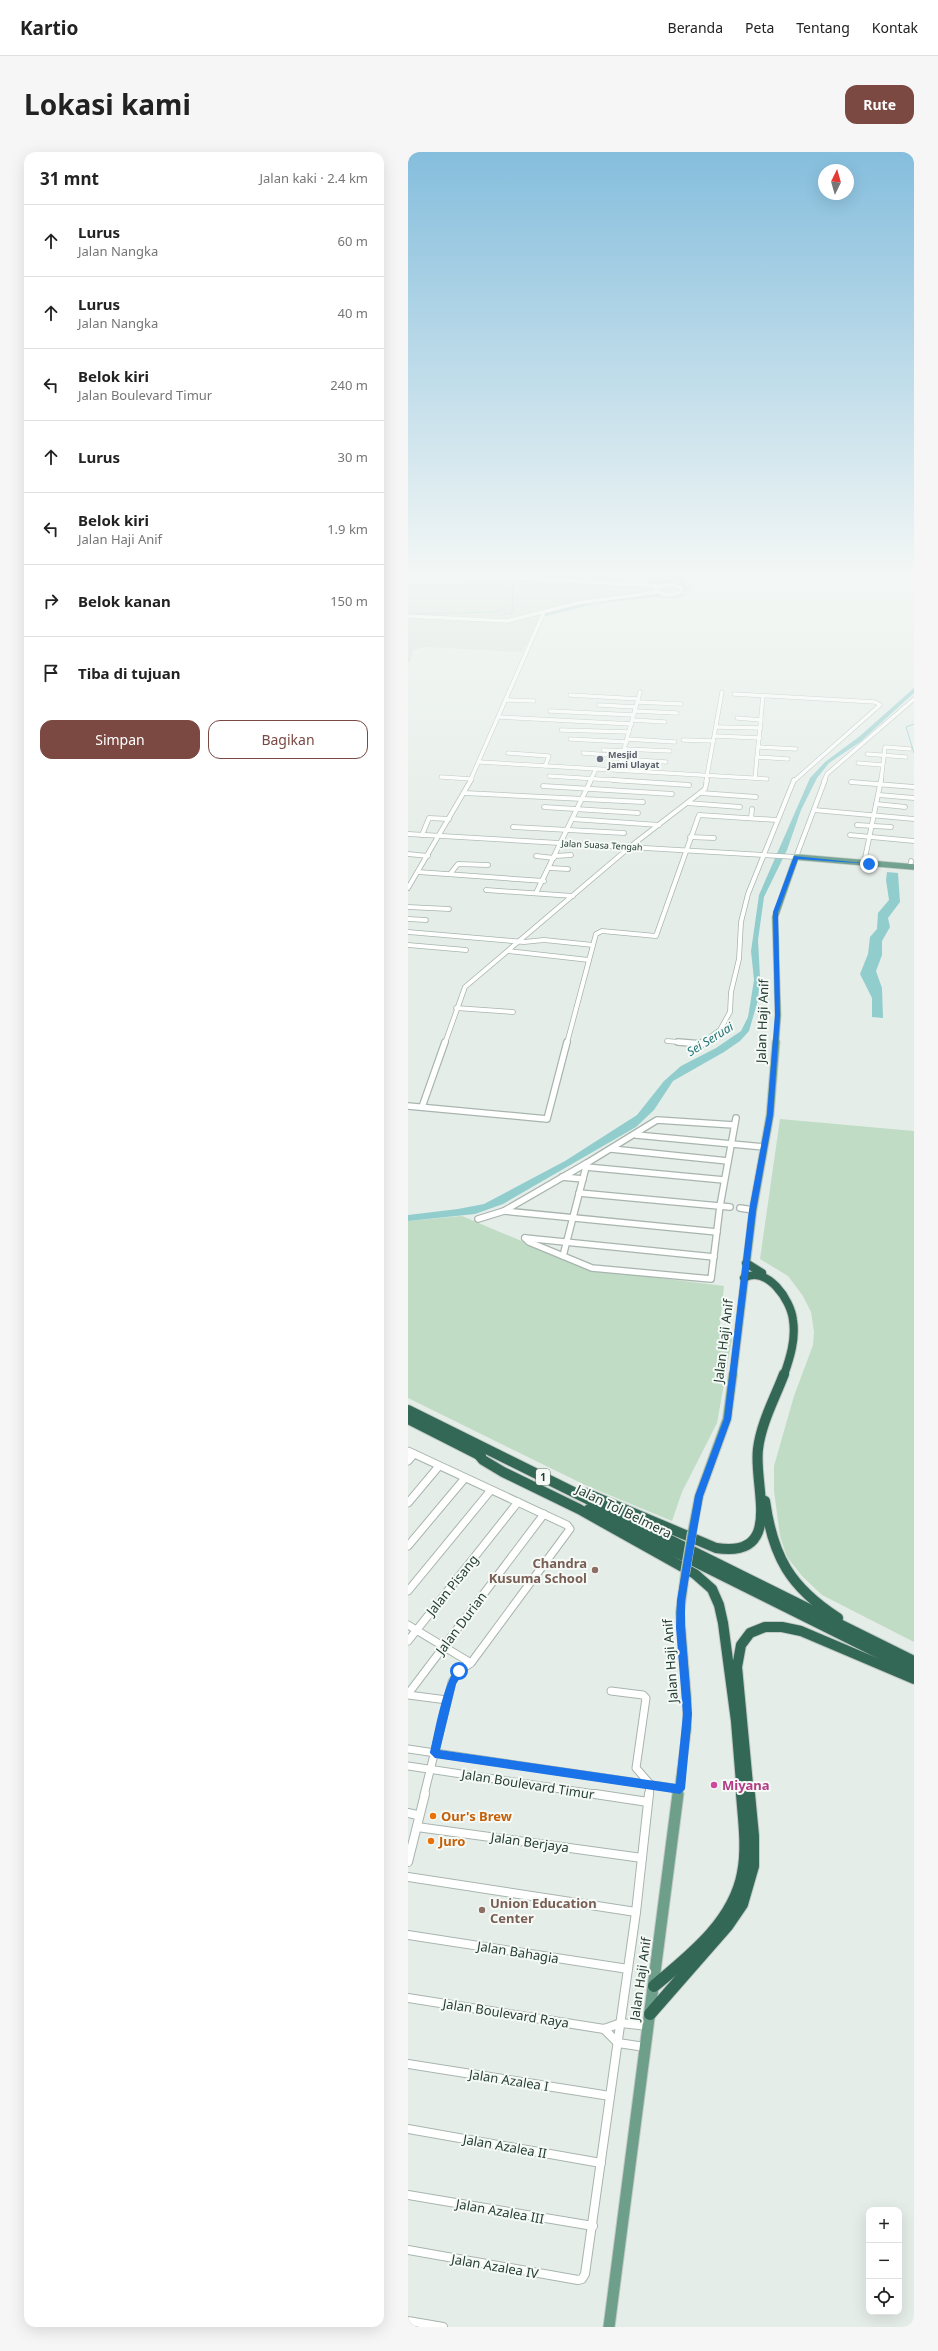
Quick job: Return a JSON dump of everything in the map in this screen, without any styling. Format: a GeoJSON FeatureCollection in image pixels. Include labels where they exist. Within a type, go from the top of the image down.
{"type":"FeatureCollection","features":[{"type":"Feature","properties":{"kind":"highway"},"geometry":{"type":"LineString","coordinates":[[746,1263],[771,1279],[782,1289],[792,1303],[798,1322],[795,1350],[766,1432],[763,1450],[763,1477],[767,1522],[774,1549],[789,1576],[815,1602],[845,1622],[914,1657]]}},
{"type":"Feature","properties":{"kind":"highway"},"geometry":{"type":"LineString","coordinates":[[531,1471],[623,1508],[708,1546],[732,1550],[744,1546],[752,1540],[758,1534],[761,1520],[758,1450],[761,1432],[792,1350],[795,1322],[789,1303],[777,1287],[760,1275],[752,1274],[744,1278]]}},
{"type":"Feature","properties":{"kind":"highway","name":"Jalan Tol Belmera"},"geometry":{"type":"LineString","coordinates":[[408,1410],[914,1661]]}},
{"type":"Feature","properties":{"kind":"highway","name":"Jalan Tol Belmera"},"geometry":{"type":"LineString","coordinates":[[408,1419],[914,1671]]}},
{"type":"Feature","properties":{"kind":"highway"},"geometry":{"type":"LineString","coordinates":[[478,1454],[483,1460],[503,1472],[579,1509],[695,1574],[712,1589],[719,1605],[723,1623],[736,1721],[745,1836],[743,1873],[735,1899],[724,1919],[682,1962],[654,1986]]}},
{"type":"Feature","properties":{"kind":"highway"},"geometry":{"type":"LineString","coordinates":[[650,2014],[727,1926],[742,1904],[749,1886],[753,1866],[753,1836],[737,1667],[739,1650],[743,1642],[760,1629],[774,1626],[789,1627],[824,1639],[914,1679]]}},
{"type":"Feature","properties":{"kind":"main road"},"geometry":{"type":"LineString","coordinates":[[796,857],[912,867]]}},
{"type":"Feature","properties":{"kind":"main road","name":"Jalan Haji Anif"},"geometry":{"type":"LineString","coordinates":[[609,2327],[642,2046],[645,2026],[650,2014],[654,1986],[680,1789],[688,1714],[680,1613],[685,1574],[699,1496],[727,1419],[753,1210],[772,1102],[778,1015],[776,912],[796,857]]}},
{"type":"Feature","properties":{"kind":"street"},"geometry":{"type":"LineString","coordinates":[[408,888],[472,780],[517,676]]}},
{"type":"Feature","properties":{"kind":"street"},"geometry":{"type":"LineString","coordinates":[[618,770],[640,692]]}},
{"type":"Feature","properties":{"kind":"street"},"geometry":{"type":"LineString","coordinates":[[422,1107],[464,987],[631,846],[701,793],[707,785],[722,692]]}},
{"type":"Feature","properties":{"kind":"street"},"geometry":{"type":"LineString","coordinates":[[696,1047],[720,1030],[730,1012],[731,992],[739,959],[744,910],[763,855],[795,778],[863,722],[880,705],[875,702],[734,694]]}},
{"type":"Feature","properties":{"kind":"street"},"geometry":{"type":"LineString","coordinates":[[570,695],[681,704]]}},
{"type":"Feature","properties":{"kind":"street"},"geometry":{"type":"LineString","coordinates":[[755,778],[762,720],[763,696]]}},
{"type":"Feature","properties":{"kind":"street"},"geometry":{"type":"LineString","coordinates":[[796,857],[827,774],[914,699]]}},
{"type":"Feature","properties":{"kind":"street"},"geometry":{"type":"LineString","coordinates":[[507,700],[534,701]]}},
{"type":"Feature","properties":{"kind":"street"},"geometry":{"type":"LineString","coordinates":[[599,705],[635,711]]}},
{"type":"Feature","properties":{"kind":"street"},"geometry":{"type":"LineString","coordinates":[[550,710],[677,713]]}},
{"type":"Feature","properties":{"kind":"street"},"geometry":{"type":"LineString","coordinates":[[500,717],[665,722]]}},
{"type":"Feature","properties":{"kind":"street"},"geometry":{"type":"LineString","coordinates":[[737,718],[762,720]]}},
{"type":"Feature","properties":{"kind":"street"},"geometry":{"type":"LineString","coordinates":[[717,727],[761,728]]}},
{"type":"Feature","properties":{"kind":"street"},"geometry":{"type":"LineString","coordinates":[[561,730],[629,732]]}},
{"type":"Feature","properties":{"kind":"street"},"geometry":{"type":"LineString","coordinates":[[715,736],[760,738]]}},
{"type":"Feature","properties":{"kind":"street"},"geometry":{"type":"LineString","coordinates":[[570,739],[675,742]]}},
{"type":"Feature","properties":{"kind":"street"},"geometry":{"type":"LineString","coordinates":[[683,740],[714,741]]}},
{"type":"Feature","properties":{"kind":"street"},"geometry":{"type":"LineString","coordinates":[[864,863],[880,784],[885,747],[887,744],[890,744]]}},
{"type":"Feature","properties":{"kind":"street"},"geometry":{"type":"LineString","coordinates":[[885,747],[910,749]]}},
{"type":"Feature","properties":{"kind":"street"},"geometry":{"type":"LineString","coordinates":[[758,748],[796,749]]}},
{"type":"Feature","properties":{"kind":"street"},"geometry":{"type":"LineString","coordinates":[[603,750],[670,751]]}},
{"type":"Feature","properties":{"kind":"street"},"geometry":{"type":"LineString","coordinates":[[583,753],[666,762]]}},
{"type":"Feature","properties":{"kind":"street"},"geometry":{"type":"LineString","coordinates":[[508,754],[549,756],[545,766]]}},
{"type":"Feature","properties":{"kind":"street"},"geometry":{"type":"LineString","coordinates":[[867,754],[906,757]]}},
{"type":"Feature","properties":{"kind":"street"},"geometry":{"type":"LineString","coordinates":[[757,757],[788,759]]}},
{"type":"Feature","properties":{"kind":"street"},"geometry":{"type":"LineString","coordinates":[[480,762],[767,779]]}},
{"type":"Feature","properties":{"kind":"street"},"geometry":{"type":"LineString","coordinates":[[858,763],[882,765]]}},
{"type":"Feature","properties":{"kind":"street"},"geometry":{"type":"LineString","coordinates":[[536,893],[544,881],[596,769]]}},
{"type":"Feature","properties":{"kind":"street"},"geometry":{"type":"LineString","coordinates":[[549,776],[689,785]]}},
{"type":"Feature","properties":{"kind":"street"},"geometry":{"type":"LineString","coordinates":[[441,777],[472,780]]}},
{"type":"Feature","properties":{"kind":"street"},"geometry":{"type":"LineString","coordinates":[[851,782],[914,787]]}},
{"type":"Feature","properties":{"kind":"street"},"geometry":{"type":"LineString","coordinates":[[543,786],[672,794]]}},
{"type":"Feature","properties":{"kind":"street"},"geometry":{"type":"LineString","coordinates":[[464,793],[643,802]]}},
{"type":"Feature","properties":{"kind":"street"},"geometry":{"type":"LineString","coordinates":[[701,793],[756,797]]}},
{"type":"Feature","properties":{"kind":"street"},"geometry":{"type":"LineString","coordinates":[[878,795],[914,798]]}},
{"type":"Feature","properties":{"kind":"street"},"geometry":{"type":"LineString","coordinates":[[687,803],[740,807]]}},
{"type":"Feature","properties":{"kind":"street"},"geometry":{"type":"LineString","coordinates":[[876,804],[905,807]]}},
{"type":"Feature","properties":{"kind":"street"},"geometry":{"type":"LineString","coordinates":[[544,807],[638,812]]}},
{"type":"Feature","properties":{"kind":"street"},"geometry":{"type":"LineString","coordinates":[[751,818],[752,810]]}},
{"type":"Feature","properties":{"kind":"street"},"geometry":{"type":"LineString","coordinates":[[814,810],[914,819]]}},
{"type":"Feature","properties":{"kind":"street"},"geometry":{"type":"LineString","coordinates":[[408,1106],[547,1119],[596,934],[600,931],[656,936],[685,849],[699,815],[777,820]]}},
{"type":"Feature","properties":{"kind":"street"},"geometry":{"type":"LineString","coordinates":[[422,835],[429,818],[448,819]]}},
{"type":"Feature","properties":{"kind":"street"},"geometry":{"type":"LineString","coordinates":[[572,819],[657,825]]}},
{"type":"Feature","properties":{"kind":"street"},"geometry":{"type":"LineString","coordinates":[[857,825],[892,827]]}},
{"type":"Feature","properties":{"kind":"street"},"geometry":{"type":"LineString","coordinates":[[513,826],[624,833]]}},
{"type":"Feature","properties":{"kind":"street"},"geometry":{"type":"LineString","coordinates":[[408,841],[410,834]]}},
{"type":"Feature","properties":{"kind":"street","name":"Jalan Suasa Tengah"},"geometry":{"type":"LineString","coordinates":[[410,834],[685,849],[796,857]]}},
{"type":"Feature","properties":{"kind":"street"},"geometry":{"type":"LineString","coordinates":[[850,834],[914,841]]}},
{"type":"Feature","properties":{"kind":"street"},"geometry":{"type":"LineString","coordinates":[[690,837],[714,838]]}},
{"type":"Feature","properties":{"kind":"street"},"geometry":{"type":"LineString","coordinates":[[408,854],[428,856]]}},
{"type":"Feature","properties":{"kind":"street"},"geometry":{"type":"LineString","coordinates":[[536,856],[555,857],[571,855]]}},
{"type":"Feature","properties":{"kind":"street"},"geometry":{"type":"LineString","coordinates":[[912,861],[912,867]]}},
{"type":"Feature","properties":{"kind":"street"},"geometry":{"type":"LineString","coordinates":[[450,874],[458,864],[488,865]]}},
{"type":"Feature","properties":{"kind":"street"},"geometry":{"type":"LineString","coordinates":[[550,868],[568,869]]}},
{"type":"Feature","properties":{"kind":"street"},"geometry":{"type":"LineString","coordinates":[[418,872],[544,881]]}},
{"type":"Feature","properties":{"kind":"street"},"geometry":{"type":"LineString","coordinates":[[486,890],[573,896]]}},
{"type":"Feature","properties":{"kind":"street"},"geometry":{"type":"LineString","coordinates":[[408,907],[449,909]]}},
{"type":"Feature","properties":{"kind":"street"},"geometry":{"type":"LineString","coordinates":[[408,919],[426,920]]}},
{"type":"Feature","properties":{"kind":"street"},"geometry":{"type":"LineString","coordinates":[[408,932],[593,945]]}},
{"type":"Feature","properties":{"kind":"street"},"geometry":{"type":"LineString","coordinates":[[487,937],[488,932]]}},
{"type":"Feature","properties":{"kind":"street"},"geometry":{"type":"LineString","coordinates":[[408,945],[466,950]]}},
{"type":"Feature","properties":{"kind":"street"},"geometry":{"type":"LineString","coordinates":[[508,951],[589,960]]}},
{"type":"Feature","properties":{"kind":"street"},"geometry":{"type":"LineString","coordinates":[[456,1008],[513,1012]]}},
{"type":"Feature","properties":{"kind":"street"},"geometry":{"type":"LineString","coordinates":[[666,1041],[702,1044]]}},
{"type":"Feature","properties":{"kind":"street"},"geometry":{"type":"LineString","coordinates":[[714,1257],[525,1238],[529,1242],[592,1268],[708,1280],[712,1276],[720,1206],[730,1143],[736,1118]]}},
{"type":"Feature","properties":{"kind":"street"},"geometry":{"type":"LineString","coordinates":[[478,1219],[504,1211],[562,1177],[586,1165],[660,1119],[734,1125]]}},
{"type":"Feature","properties":{"kind":"street"},"geometry":{"type":"LineString","coordinates":[[636,1135],[764,1147]]}},
{"type":"Feature","properties":{"kind":"street"},"geometry":{"type":"LineString","coordinates":[[610,1149],[728,1161]]}},
{"type":"Feature","properties":{"kind":"street"},"geometry":{"type":"LineString","coordinates":[[562,1256],[586,1165]]}},
{"type":"Feature","properties":{"kind":"street"},"geometry":{"type":"LineString","coordinates":[[586,1165],[724,1180]]}},
{"type":"Feature","properties":{"kind":"street"},"geometry":{"type":"LineString","coordinates":[[562,1177],[583,1179]]}},
{"type":"Feature","properties":{"kind":"street"},"geometry":{"type":"LineString","coordinates":[[579,1193],[730,1207]]}},
{"type":"Feature","properties":{"kind":"street"},"geometry":{"type":"LineString","coordinates":[[740,1208],[753,1210]]}},
{"type":"Feature","properties":{"kind":"street"},"geometry":{"type":"LineString","coordinates":[[504,1211],[717,1232]]}},
{"type":"Feature","properties":{"kind":"street"},"geometry":{"type":"LineString","coordinates":[[408,1461],[411,1452],[567,1525],[570,1529],[471,1663],[455,1676],[447,1700],[408,1862]]}},
{"type":"Feature","properties":{"kind":"street"},"geometry":{"type":"LineString","coordinates":[[408,1503],[440,1466]]}},
{"type":"Feature","properties":{"kind":"street"},"geometry":{"type":"LineString","coordinates":[[408,1546],[465,1478]]}},
{"type":"Feature","properties":{"kind":"street"},"geometry":{"type":"LineString","coordinates":[[408,1591],[490,1490]]}},
{"type":"Feature","properties":{"kind":"street","name":"Jalan Pisang"},"geometry":{"type":"LineString","coordinates":[[408,1641],[518,1502]]}},
{"type":"Feature","properties":{"kind":"street","name":"Jalan Durian"},"geometry":{"type":"LineString","coordinates":[[408,1694],[544,1514]]}},
{"type":"Feature","properties":{"kind":"street"},"geometry":{"type":"LineString","coordinates":[[408,1625],[471,1663]]}},
{"type":"Feature","properties":{"kind":"street"},"geometry":{"type":"LineString","coordinates":[[593,2226],[636,1912],[650,1784],[636,1768],[646,1698],[643,1695],[611,1691]]}},
{"type":"Feature","properties":{"kind":"street"},"geometry":{"type":"LineString","coordinates":[[408,1694],[447,1700]]}},
{"type":"Feature","properties":{"kind":"street","name":"Jalan Boulevard Timur"},"geometry":{"type":"LineString","coordinates":[[408,1749],[680,1789]]}},
{"type":"Feature","properties":{"kind":"street","name":"Jalan Boulevard Timur"},"geometry":{"type":"LineString","coordinates":[[408,1766],[648,1802]]}},
{"type":"Feature","properties":{"kind":"street"},"geometry":{"type":"LineString","coordinates":[[408,1850],[426,1776]]}},
{"type":"Feature","properties":{"kind":"street"},"geometry":{"type":"LineString","coordinates":[[408,1813],[417,1815]]}},
{"type":"Feature","properties":{"kind":"street","name":"Jalan Berjaya"},"geometry":{"type":"LineString","coordinates":[[417,1827],[642,1858]]}},
{"type":"Feature","properties":{"kind":"street"},"geometry":{"type":"LineString","coordinates":[[408,1877],[636,1912]]}},
{"type":"Feature","properties":{"kind":"street","name":"Jalan Bahagia"},"geometry":{"type":"LineString","coordinates":[[408,1935],[628,1969]]}},
{"type":"Feature","properties":{"kind":"street","name":"Jalan Boulevard Raya"},"geometry":{"type":"LineString","coordinates":[[408,1998],[604,2029],[621,2023],[645,2026]]}},
{"type":"Feature","properties":{"kind":"street"},"geometry":{"type":"LineString","coordinates":[[604,2029],[618,2043],[642,2046]]}},
{"type":"Feature","properties":{"kind":"street","name":"Jalan Azalea I"},"geometry":{"type":"LineString","coordinates":[[408,2064],[610,2096]]}},
{"type":"Feature","properties":{"kind":"street","name":"Jalan Azalea II"},"geometry":{"type":"LineString","coordinates":[[408,2129],[601,2163]]}},
{"type":"Feature","properties":{"kind":"street","name":"Jalan Azalea III"},"geometry":{"type":"LineString","coordinates":[[408,2195],[593,2226]]}},
{"type":"Feature","properties":{"kind":"street","name":"Jalan Azalea IV"},"geometry":{"type":"LineString","coordinates":[[408,2250],[578,2280],[582,2279],[586,2274],[593,2226]]}},
{"type":"Feature","properties":{"kind":"street"},"geometry":{"type":"LineString","coordinates":[[408,2321],[443,2327]]}},
{"type":"Feature","properties":{"kind":"green space"},"geometry":{"type":"Polygon","coordinates":[[[780,1119],[914,1131],[914,1642],[822,1595],[802,1576],[787,1557],[780,1536],[774,1491],[774,1466],[794,1396],[813,1345],[814,1332],[811,1312],[803,1296],[788,1276],[760,1259],[780,1119]]]}},
{"type":"Feature","properties":{"kind":"green space"},"geometry":{"type":"Polygon","coordinates":[[[462,1216],[588,1269],[724,1286],[719,1334],[732,1339],[717,1423],[682,1492],[672,1521],[585,1485],[408,1398],[408,1221],[462,1216]]]}},
{"type":"Feature","properties":{"kind":"water"},"geometry":{"type":"Polygon","coordinates":[[[914,688],[914,693],[860,742],[829,763],[817,778],[801,810],[787,850],[764,897],[758,940],[760,977],[758,1000],[749,1031],[740,1041],[724,1052],[673,1081],[654,1110],[636,1127],[503,1204],[475,1214],[408,1221],[408,1215],[458,1209],[484,1204],[565,1161],[637,1115],[664,1081],[681,1066],[716,1048],[741,1031],[748,1017],[754,980],[751,951],[759,895],[810,778],[825,762],[860,736],[914,688]]]}},
{"type":"Feature","properties":{"kind":"water"},"geometry":{"type":"Polygon","coordinates":[[[887,872],[898,873],[900,902],[888,918],[890,927],[882,941],[882,955],[876,971],[882,988],[883,1018],[872,1017],[872,998],[860,974],[868,954],[870,937],[877,929],[878,913],[889,900],[886,880],[887,872]]]}},
{"type":"Feature","properties":{"kind":"waterway"},"geometry":{"type":"LineString","coordinates":[[914,724],[906,727],[914,753]]}},
{"type":"Feature","properties":{"kind":"place","name":"Mesjid Jami Ulayat"},"geometry":{"type":"Point","coordinates":[600,759]}},
{"type":"Feature","properties":{"kind":"place","name":"Chandra Kusuma School"},"geometry":{"type":"Point","coordinates":[595,1570]}},
{"type":"Feature","properties":{"kind":"place","name":"Miyana"},"geometry":{"type":"Point","coordinates":[714,1785]}},
{"type":"Feature","properties":{"kind":"place","name":"Our's Brew"},"geometry":{"type":"Point","coordinates":[433,1816]}},
{"type":"Feature","properties":{"kind":"place","name":"Juro"},"geometry":{"type":"Point","coordinates":[431,1841]}},
{"type":"Feature","properties":{"kind":"place","name":"Union Education Center"},"geometry":{"type":"Point","coordinates":[482,1910]}},
{"type":"Feature","properties":{"kind":"route"},"geometry":{"type":"LineString","coordinates":[[459,1671],[452,1682],[435,1753],[680,1789],[688,1714],[686,1678],[680,1627],[681,1600],[699,1496],[727,1419],[753,1210],[772,1102],[778,1015],[776,912],[796,857],[869,864]]}},
{"type":"Feature","properties":{"kind":"water label","name":"Sei Seruai"},"geometry":{"type":"Point","coordinates":[710,1039]}}]}
